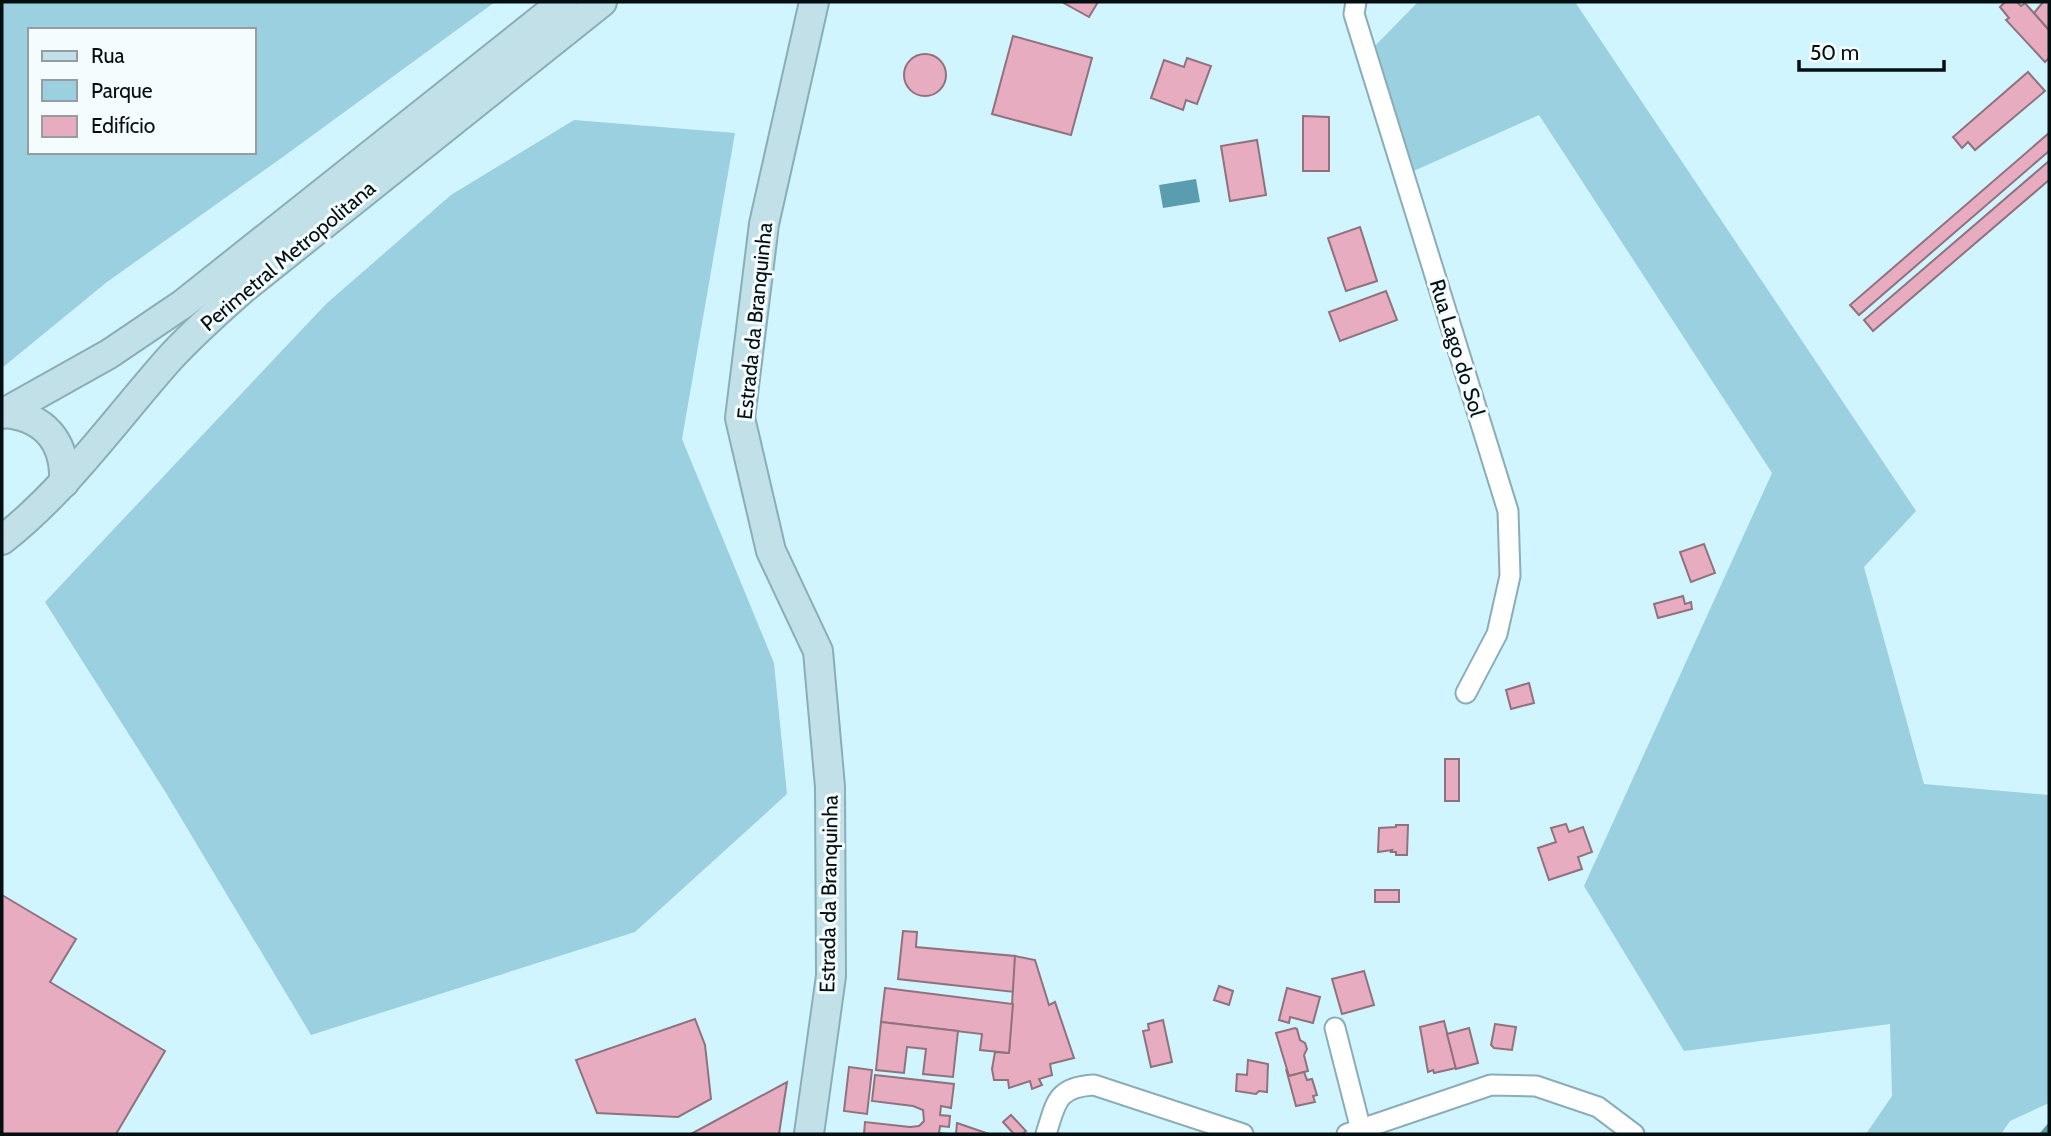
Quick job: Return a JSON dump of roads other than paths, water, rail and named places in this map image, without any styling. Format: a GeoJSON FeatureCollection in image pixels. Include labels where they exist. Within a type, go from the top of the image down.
{"type":"FeatureCollection","features":[{"type":"Feature","properties":{"kind":"main road","name":"Perimetral Metropolitana"},"geometry":{"type":"LineString","coordinates":[[2,413],[109,354],[183,304],[563,2]]}},
{"type":"Feature","properties":{"kind":"main road","name":"Perimetral Metropolitana"},"geometry":{"type":"LineString","coordinates":[[2,540],[64,482],[172,356],[217,312],[602,2]]}},
{"type":"Feature","properties":{"kind":"main road","name":"Estrada da Branquinha"},"geometry":{"type":"LineString","coordinates":[[809,1134],[831,976],[830,787],[818,651],[771,551],[740,418],[764,224],[814,2]]}},
{"type":"Feature","properties":{"kind":"main road"},"geometry":{"type":"LineString","coordinates":[[2,413],[26,416],[45,428],[53,437],[63,458],[64,482]]}},
{"type":"Feature","properties":{"kind":"street","name":"Rua Lago do Sol"},"geometry":{"type":"LineString","coordinates":[[1356,2],[1354,14],[1508,511],[1510,576],[1503,611],[1497,634],[1466,692]]}},
{"type":"Feature","properties":{"kind":"street"},"geometry":{"type":"LineString","coordinates":[[1335,1028],[1354,1132],[1491,1085],[1536,1086],[1598,1107],[1634,1134]]}},
{"type":"Feature","properties":{"kind":"street"},"geometry":{"type":"LineString","coordinates":[[1046,1134],[1057,1100],[1075,1086],[1094,1085],[1243,1134]]}},
{"type":"Feature","properties":{"kind":"waterway"},"geometry":{"type":"LineString","coordinates":[[2043,1134],[2049,1127]]}}]}
